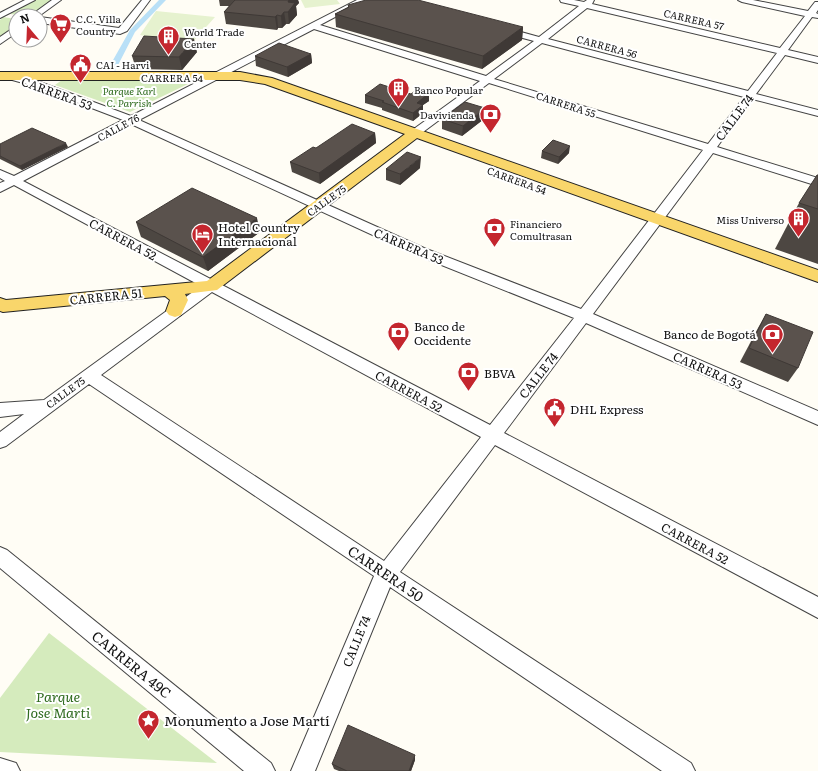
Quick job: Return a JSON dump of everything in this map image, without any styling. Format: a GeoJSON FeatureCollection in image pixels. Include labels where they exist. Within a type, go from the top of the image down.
{"type":"FeatureCollection","features":[{"type":"Feature","properties":{"kind":"main road"},"geometry":{"type":"LineString","coordinates":[[184,77],[230,69]]}},
{"type":"Feature","properties":{"kind":"main road","name":"CARRERA 54"},"geometry":{"type":"LineString","coordinates":[[4,76],[215,77],[259,86],[321,104],[818,283]]}},
{"type":"Feature","properties":{"kind":"main road","name":"CALLE 75"},"geometry":{"type":"LineString","coordinates":[[211,286],[410,136]]}},
{"type":"Feature","properties":{"kind":"main road","name":"CARRERA 51"},"geometry":{"type":"LineString","coordinates":[[1,306],[211,286]]}},
{"type":"Feature","properties":{"kind":"main road"},"geometry":{"type":"LineString","coordinates":[[166,290],[178,295],[178,306],[175,311]]}},
{"type":"Feature","properties":{"kind":"street"},"geometry":{"type":"LineString","coordinates":[[0,15],[31,0]]}},
{"type":"Feature","properties":{"kind":"street"},"geometry":{"type":"LineString","coordinates":[[46,8],[58,0]]}},
{"type":"Feature","properties":{"kind":"street"},"geometry":{"type":"LineString","coordinates":[[48,21],[115,31],[124,29],[146,0]]}},
{"type":"Feature","properties":{"kind":"street","name":"CALLE 76"},"geometry":{"type":"LineString","coordinates":[[0,188],[363,0]]}},
{"type":"Feature","properties":{"kind":"street","name":"CARRERA 57"},"geometry":{"type":"LineString","coordinates":[[564,0],[589,3],[818,60]]}},
{"type":"Feature","properties":{"kind":"street"},"geometry":{"type":"LineString","coordinates":[[742,0],[815,12]]}},
{"type":"Feature","properties":{"kind":"street"},"geometry":{"type":"LineString","coordinates":[[759,0],[815,12]]}},
{"type":"Feature","properties":{"kind":"street","name":"CALLE 75"},"geometry":{"type":"LineString","coordinates":[[410,136],[589,3]]}},
{"type":"Feature","properties":{"kind":"street","name":"CALLE 74"},"geometry":{"type":"LineString","coordinates":[[303,771],[379,587],[387,573],[654,224],[750,95],[815,12]]}},
{"type":"Feature","properties":{"kind":"street","name":"CARRERA 55"},"geometry":{"type":"LineString","coordinates":[[313,26],[709,150],[818,182]]}},
{"type":"Feature","properties":{"kind":"street","name":"CARRERA 56"},"geometry":{"type":"LineString","coordinates":[[496,28],[818,114]]}},
{"type":"Feature","properties":{"kind":"street","name":"CARRERA 53"},"geometry":{"type":"LineString","coordinates":[[4,76],[37,84],[131,120],[419,251],[584,316],[818,418]]}},
{"type":"Feature","properties":{"kind":"street","name":"CARRERA 52"},"geometry":{"type":"LineString","coordinates":[[0,173],[818,608]]}},
{"type":"Feature","properties":{"kind":"street","name":"CALLE 75"},"geometry":{"type":"LineString","coordinates":[[0,441],[211,286]]}},
{"type":"Feature","properties":{"kind":"street","name":"CARRERA 50"},"geometry":{"type":"LineString","coordinates":[[88,375],[683,771]]}},
{"type":"Feature","properties":{"kind":"street"},"geometry":{"type":"LineString","coordinates":[[0,410],[46,406]]}},
{"type":"Feature","properties":{"kind":"street","name":"CARRERA 49C"},"geometry":{"type":"LineString","coordinates":[[0,556],[263,771]]}},
{"type":"Feature","properties":{"kind":"street"},"geometry":{"type":"LineString","coordinates":[[0,770],[8,771]]}},
{"type":"Feature","properties":{"kind":"green space"},"geometry":{"type":"Polygon","coordinates":[[[35,0],[53,0],[40,8],[21,8],[35,0]]]}},
{"type":"Feature","properties":{"kind":"green space"},"geometry":{"type":"Polygon","coordinates":[[[301,0],[337,0],[340,4],[305,8],[301,0]]]}},
{"type":"Feature","properties":{"kind":"green space"},"geometry":{"type":"Polygon","coordinates":[[[156,11],[215,17],[190,45],[140,35],[156,11]]]}},
{"type":"Feature","properties":{"kind":"green space"},"geometry":{"type":"Polygon","coordinates":[[[3,17],[8,18],[8,31],[0,37],[0,20],[3,17]]]}},
{"type":"Feature","properties":{"kind":"green space","name":"Parque Karl C. Parrish"},"geometry":{"type":"Polygon","coordinates":[[[62,80],[187,81],[188,84],[130,112],[55,85],[62,80]]]}},
{"type":"Feature","properties":{"kind":"green space","name":"Parque Jose Marti"},"geometry":{"type":"Polygon","coordinates":[[[49,633],[217,763],[0,752],[0,698],[49,633]]]}},
{"type":"Feature","properties":{"kind":"building"},"geometry":{"type":"Polygon","coordinates":[[[235,0],[289,0],[288,2],[295,3],[288,12],[284,12],[281,16],[277,15],[275,17],[224,12],[235,0]]]}},
{"type":"Feature","properties":{"kind":"building"},"geometry":{"type":"Polygon","coordinates":[[[366,0],[418,0],[523,27],[483,56],[335,14],[349,7],[348,5],[366,0]]]}},
{"type":"Feature","properties":{"kind":"building"},"geometry":{"type":"Polygon","coordinates":[[[144,36],[194,39],[179,57],[132,56],[144,36]]]}},
{"type":"Feature","properties":{"kind":"building"},"geometry":{"type":"Polygon","coordinates":[[[279,43],[311,54],[287,67],[255,56],[279,43]]]}},
{"type":"Feature","properties":{"kind":"building"},"geometry":{"type":"Polygon","coordinates":[[[380,84],[411,94],[418,89],[429,93],[417,103],[423,105],[413,113],[365,95],[380,84]]]}},
{"type":"Feature","properties":{"kind":"building"},"geometry":{"type":"Polygon","coordinates":[[[465,102],[485,108],[463,126],[442,119],[465,102]]]}},
{"type":"Feature","properties":{"kind":"building"},"geometry":{"type":"Polygon","coordinates":[[[352,124],[375,133],[319,173],[290,162],[313,147],[316,148],[352,124]]]}},
{"type":"Feature","properties":{"kind":"building"},"geometry":{"type":"Polygon","coordinates":[[[32,128],[66,143],[20,166],[0,156],[0,144],[32,128]]]}},
{"type":"Feature","properties":{"kind":"building"},"geometry":{"type":"Polygon","coordinates":[[[553,140],[570,146],[559,157],[542,151],[553,140]]]}},
{"type":"Feature","properties":{"kind":"building"},"geometry":{"type":"Polygon","coordinates":[[[407,152],[421,157],[400,174],[386,169],[407,152]]]}},
{"type":"Feature","properties":{"kind":"building"},"geometry":{"type":"Polygon","coordinates":[[[818,175],[818,209],[799,203],[818,175]]]}},
{"type":"Feature","properties":{"kind":"building","name":"Hotel Country Internacional"},"geometry":{"type":"Polygon","coordinates":[[[192,188],[257,218],[203,257],[136,222],[192,188]]]}},
{"type":"Feature","properties":{"kind":"building"},"geometry":{"type":"Polygon","coordinates":[[[766,314],[813,332],[798,368],[749,348],[766,314]]]}},
{"type":"Feature","properties":{"kind":"building"},"geometry":{"type":"Polygon","coordinates":[[[348,725],[415,755],[409,771],[347,771],[332,764],[348,725]]]}},
{"type":"Feature","properties":{"kind":"waterway"},"geometry":{"type":"LineString","coordinates":[[112,69],[132,31],[163,0]]}},
{"type":"Feature","properties":{"kind":"place","name":"C.C. Villa Country"},"geometry":{"type":"Point","coordinates":[61,44]}},
{"type":"Feature","properties":{"kind":"place","name":"World Trade Center"},"geometry":{"type":"Point","coordinates":[168,56]}},
{"type":"Feature","properties":{"kind":"place","name":"CAI - Harvi"},"geometry":{"type":"Point","coordinates":[80,84]}},
{"type":"Feature","properties":{"kind":"place","name":"Banco Popular"},"geometry":{"type":"Point","coordinates":[398,108]}},
{"type":"Feature","properties":{"kind":"place","name":"Davivienda"},"geometry":{"type":"Point","coordinates":[490,134]}},
{"type":"Feature","properties":{"kind":"place","name":"Miss Universo"},"geometry":{"type":"Point","coordinates":[799,238]}},
{"type":"Feature","properties":{"kind":"place","name":"Financiero Comultrasan"},"geometry":{"type":"Point","coordinates":[494,248]}},
{"type":"Feature","properties":{"kind":"place","name":"Hotel Country Internacional"},"geometry":{"type":"Point","coordinates":[203,254]}},
{"type":"Feature","properties":{"kind":"place","name":"Banco de Occidente"},"geometry":{"type":"Point","coordinates":[399,352]}},
{"type":"Feature","properties":{"kind":"place","name":"Banco de Bogotá"},"geometry":{"type":"Point","coordinates":[772,354]}},
{"type":"Feature","properties":{"kind":"place","name":"BBVA"},"geometry":{"type":"Point","coordinates":[468,392]}},
{"type":"Feature","properties":{"kind":"place","name":"DHL Express"},"geometry":{"type":"Point","coordinates":[554,428]}},
{"type":"Feature","properties":{"kind":"place","name":"Monumento a Jose Martí"},"geometry":{"type":"Point","coordinates":[148,740]}}]}
